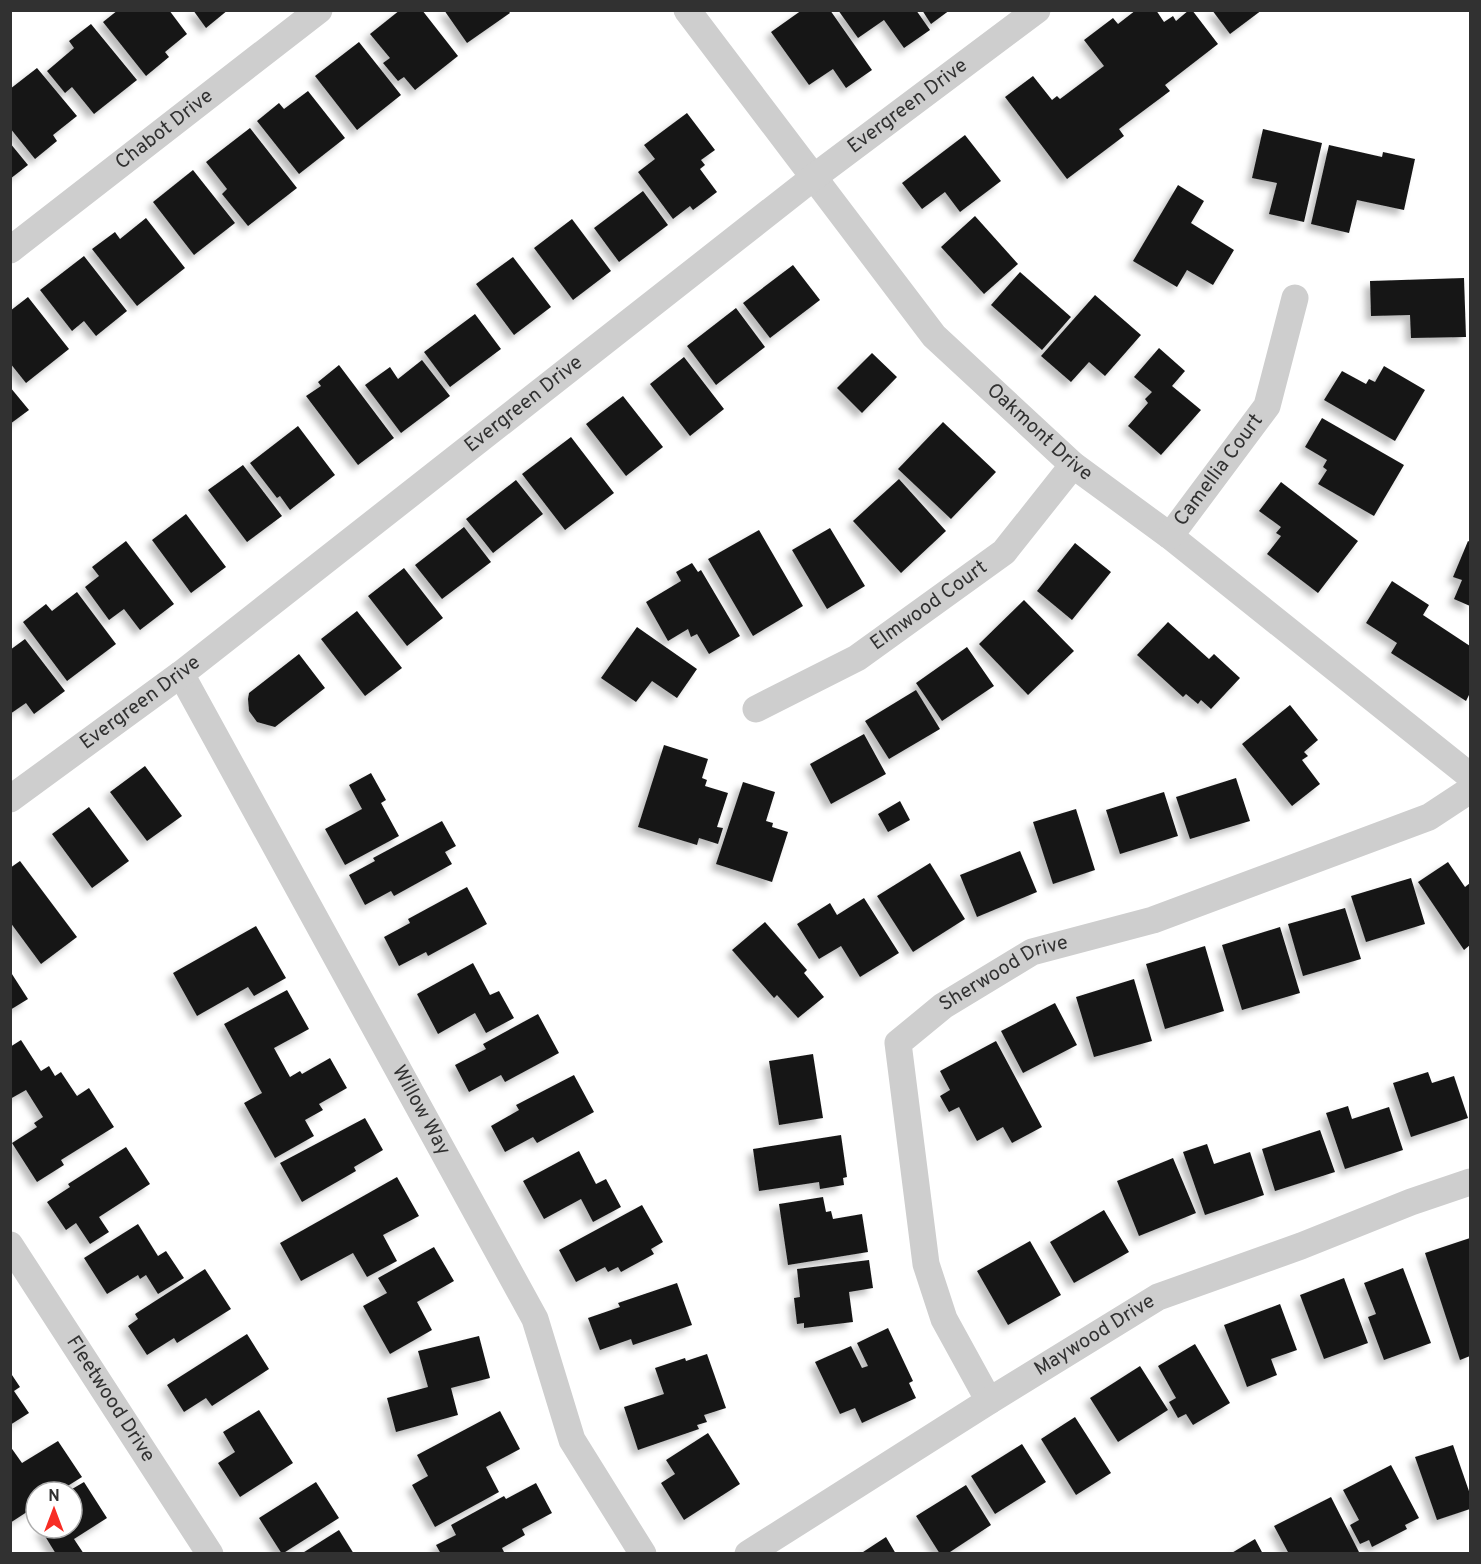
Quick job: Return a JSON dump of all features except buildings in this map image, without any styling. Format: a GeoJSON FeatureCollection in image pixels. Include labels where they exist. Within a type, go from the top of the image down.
{"type":"FeatureCollection","features":[{"type":"Feature","properties":{"kind":"street","name":"Chabot Drive"},"geometry":{"type":"LineString","coordinates":[[10,250],[320,10]]}},
{"type":"Feature","properties":{"kind":"street","name":"Oakmont Drive"},"geometry":{"type":"LineString","coordinates":[[687,10],[934,336],[1073,465],[1170,536],[1470,776]]}},
{"type":"Feature","properties":{"kind":"street","name":"Evergreen Drive"},"geometry":{"type":"LineString","coordinates":[[10,799],[181,675],[814,177],[1037,10]]}},
{"type":"Feature","properties":{"kind":"street","name":"Camellia Court"},"geometry":{"type":"LineString","coordinates":[[1170,536],[1267,406],[1295,298]]}},
{"type":"Feature","properties":{"kind":"street","name":"Elmwood Court"},"geometry":{"type":"LineString","coordinates":[[756,709],[857,658],[1004,552],[1073,465]]}},
{"type":"Feature","properties":{"kind":"street","name":"Willow Way"},"geometry":{"type":"LineString","coordinates":[[181,675],[535,1319],[572,1440],[643,1554]]}},
{"type":"Feature","properties":{"kind":"street","name":"Sherwood Drive"},"geometry":{"type":"LineString","coordinates":[[989,1401],[944,1319],[926,1264],[898,1043],[943,1006],[1032,952],[1153,920],[1430,817],[1470,790]]}},
{"type":"Feature","properties":{"kind":"street","name":"Maywood Drive"},"geometry":{"type":"LineString","coordinates":[[748,1554],[1158,1297],[1470,1182]]}},
{"type":"Feature","properties":{"kind":"street","name":"Fleetwood Drive"},"geometry":{"type":"LineString","coordinates":[[10,1245],[210,1554]]}}]}
